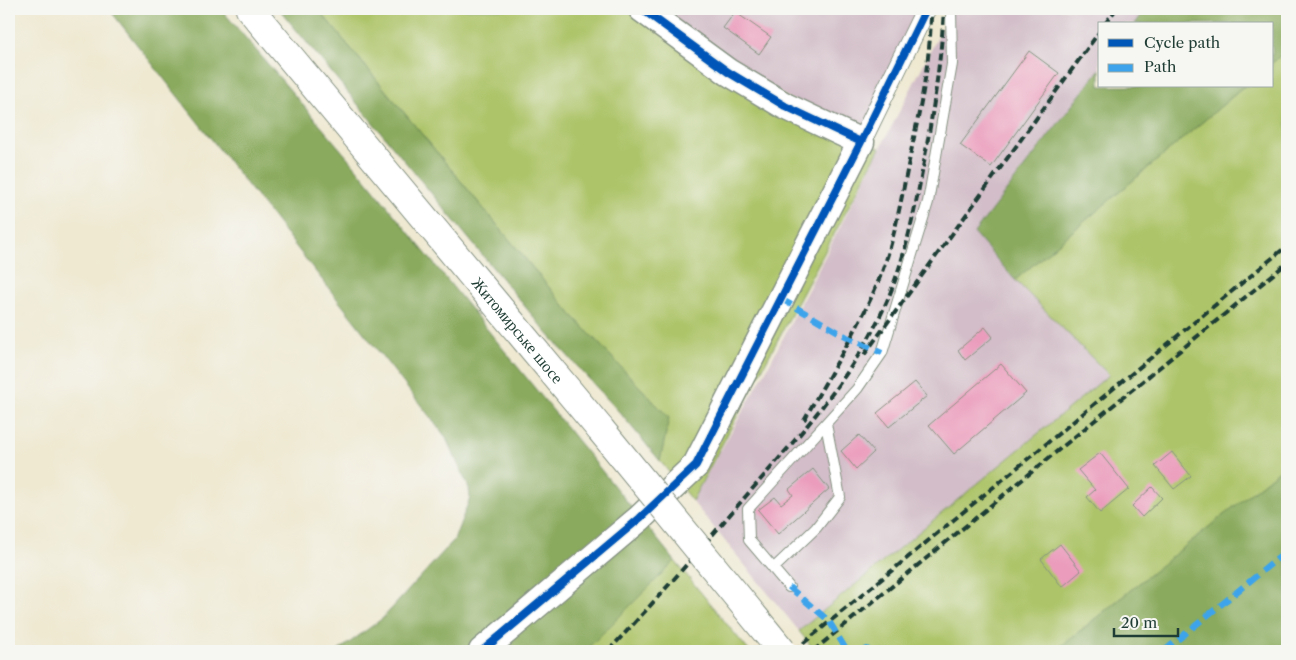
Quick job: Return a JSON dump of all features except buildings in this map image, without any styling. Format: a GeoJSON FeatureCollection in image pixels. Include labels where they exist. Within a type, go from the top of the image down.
{"type":"FeatureCollection","features":[{"type":"Feature","properties":{"kind":"highway","name":"Житомирське шосе"},"geometry":{"type":"LineString","coordinates":[[250,9],[601,430],[782,651]]}},
{"type":"Feature","properties":{"kind":"street"},"geometry":{"type":"LineString","coordinates":[[642,9],[728,72],[785,106],[861,142]]}},
{"type":"Feature","properties":{"kind":"street"},"geometry":{"type":"LineString","coordinates":[[482,651],[640,518],[696,465],[861,142],[926,9]]}},
{"type":"Feature","properties":{"kind":"lane"},"geometry":{"type":"LineString","coordinates":[[789,587],[749,540],[748,510],[857,389],[882,352],[928,202],[952,64],[951,9]]}},
{"type":"Feature","properties":{"kind":"lane"},"geometry":{"type":"LineString","coordinates":[[773,569],[816,528],[840,497],[826,424]]}},
{"type":"Feature","properties":{"kind":"shaded area"},"geometry":{"type":"Polygon","coordinates":[[[642,9],[926,9],[861,142],[642,9]]]}},
{"type":"Feature","properties":{"kind":"shaded area"},"geometry":{"type":"Polygon","coordinates":[[[952,9],[1146,9],[1136,22],[1098,22],[1098,72],[974,233],[1015,280],[1110,375],[799,631],[692,501],[770,363],[952,9]]]}},
{"type":"Feature","properties":{"kind":"green space"},"geometry":{"type":"Polygon","coordinates":[[[109,9],[221,9],[354,165],[675,561],[585,651],[338,651],[383,618],[454,540],[470,498],[469,488],[445,436],[109,9]]]}},
{"type":"Feature","properties":{"kind":"green space"},"geometry":{"type":"Polygon","coordinates":[[[279,9],[318,9],[571,314],[669,418],[660,461],[621,414],[546,332],[279,9]]]}},
{"type":"Feature","properties":{"kind":"green space"},"geometry":{"type":"Polygon","coordinates":[[[318,9],[642,9],[847,136],[880,148],[692,501],[660,461],[669,418],[571,314],[318,9]]]}},
{"type":"Feature","properties":{"kind":"green space"},"geometry":{"type":"Polygon","coordinates":[[[1146,9],[1287,9],[1287,50],[1274,61],[1274,22],[1136,22],[1146,9]]]}},
{"type":"Feature","properties":{"kind":"green space"},"geometry":{"type":"Polygon","coordinates":[[[1287,50],[1287,464],[1055,651],[815,651],[799,631],[1109,375],[1015,280],[1243,88],[1274,88],[1274,61],[1287,50]]]}},
{"type":"Feature","properties":{"kind":"green space"},"geometry":{"type":"Polygon","coordinates":[[[1098,72],[1098,88],[1243,88],[1015,280],[974,233],[1098,72]]]}},
{"type":"Feature","properties":{"kind":"green space"},"geometry":{"type":"Polygon","coordinates":[[[1287,464],[1287,651],[1055,651],[1287,464]]]}},
{"type":"Feature","properties":{"kind":"green space"},"geometry":{"type":"Polygon","coordinates":[[[675,561],[749,651],[585,651],[675,561]]]}},
{"type":"Feature","properties":{"kind":"railway"},"geometry":{"type":"LineString","coordinates":[[804,420],[867,307],[876,288],[891,244],[924,88],[931,9]]}},
{"type":"Feature","properties":{"kind":"railway"},"geometry":{"type":"LineString","coordinates":[[608,651],[786,451],[842,379],[874,328],[894,284],[905,250],[913,215],[933,105],[944,9]]}},
{"type":"Feature","properties":{"kind":"railway"},"geometry":{"type":"LineString","coordinates":[[1106,22],[1116,9]]}},
{"type":"Feature","properties":{"kind":"railway"},"geometry":{"type":"LineString","coordinates":[[864,355],[1098,34]]}},
{"type":"Feature","properties":{"kind":"railway"},"geometry":{"type":"LineString","coordinates":[[794,651],[1287,246]]}},
{"type":"Feature","properties":{"kind":"railway"},"geometry":{"type":"LineString","coordinates":[[813,651],[1287,263]]}},
{"type":"Feature","properties":{"kind":"marked path"},"geometry":{"type":"LineString","coordinates":[[781,299],[849,338],[882,353]]}},
{"type":"Feature","properties":{"kind":"marked path"},"geometry":{"type":"LineString","coordinates":[[1164,651],[1287,551]]}},
{"type":"Feature","properties":{"kind":"marked path"},"geometry":{"type":"LineString","coordinates":[[789,587],[829,621],[847,651]]}},
{"type":"Feature","properties":{"kind":"marked path"},"geometry":{"type":"LineString","coordinates":[[864,651],[867,649],[870,651]]}},
{"type":"Feature","properties":{"kind":"cycle path"},"geometry":{"type":"LineString","coordinates":[[642,9],[728,72],[785,106],[861,142]]}},
{"type":"Feature","properties":{"kind":"cycle path"},"geometry":{"type":"LineString","coordinates":[[482,651],[640,518],[696,465],[861,142],[926,9]]}}]}
